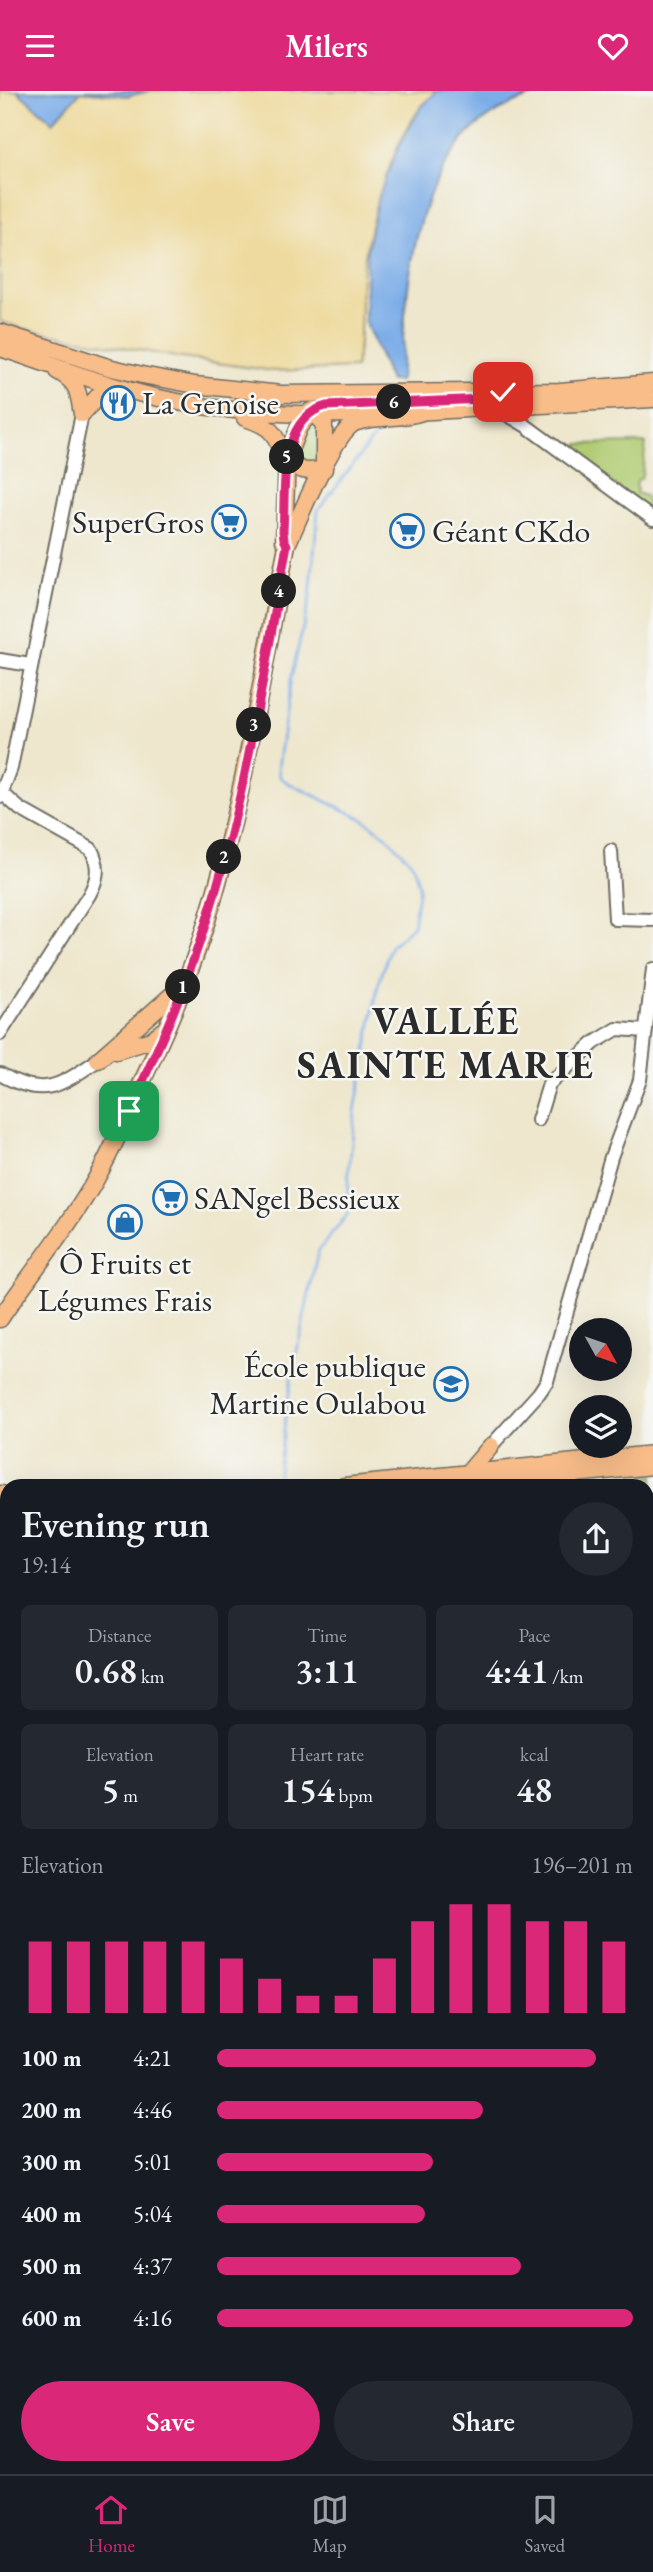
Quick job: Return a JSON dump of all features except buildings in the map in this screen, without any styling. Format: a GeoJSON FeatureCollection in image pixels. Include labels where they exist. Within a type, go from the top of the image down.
{"type":"FeatureCollection","features":[{"type":"Feature","properties":{"kind":"main road"},"geometry":{"type":"LineString","coordinates":[[0,332],[108,366],[195,385],[281,394],[566,391],[653,383]]}},
{"type":"Feature","properties":{"kind":"main road"},"geometry":{"type":"LineString","coordinates":[[0,348],[138,393],[213,407],[272,414],[422,412],[653,399]]}},
{"type":"Feature","properties":{"kind":"main road"},"geometry":{"type":"LineString","coordinates":[[46,363],[72,381],[79,394],[82,414]]}},
{"type":"Feature","properties":{"kind":"main road"},"geometry":{"type":"LineString","coordinates":[[108,366],[123,377],[162,387],[231,400],[300,407],[312,413],[325,429],[324,469]]}},
{"type":"Feature","properties":{"kind":"main road"},"geometry":{"type":"LineString","coordinates":[[396,411],[484,399],[503,392]]}},
{"type":"Feature","properties":{"kind":"main road"},"geometry":{"type":"LineString","coordinates":[[82,414],[100,394],[138,393]]}},
{"type":"Feature","properties":{"kind":"main road"},"geometry":{"type":"LineString","coordinates":[[213,407],[270,428],[275,435],[286,470],[313,488]]}},
{"type":"Feature","properties":{"kind":"main road"},"geometry":{"type":"LineString","coordinates":[[0,1319],[5,1308],[53,1247],[82,1203],[110,1152],[184,984],[208,917],[232,825],[287,545],[295,522],[345,430],[367,412]]}},
{"type":"Feature","properties":{"kind":"main road"},"geometry":{"type":"LineString","coordinates":[[287,545],[283,531],[286,470],[294,436],[312,413]]}},
{"type":"Feature","properties":{"kind":"main road"},"geometry":{"type":"LineString","coordinates":[[286,470],[296,468],[304,472],[324,469]]}},
{"type":"Feature","properties":{"kind":"main road"},"geometry":{"type":"LineString","coordinates":[[98,1059],[124,1042],[184,984]]}},
{"type":"Feature","properties":{"kind":"main road"},"geometry":{"type":"LineString","coordinates":[[124,1042],[135,1030],[149,1028],[162,1035]]}},
{"type":"Feature","properties":{"kind":"main road"},"geometry":{"type":"LineString","coordinates":[[124,1042],[142,1059],[144,1078]]}},
{"type":"Feature","properties":{"kind":"main road"},"geometry":{"type":"LineString","coordinates":[[491,1446],[491,1462],[503,1470]]}},
{"type":"Feature","properties":{"kind":"main road"},"geometry":{"type":"LineString","coordinates":[[463,1479],[491,1446]]}},
{"type":"Feature","properties":{"kind":"main road"},"geometry":{"type":"LineString","coordinates":[[466,1479],[503,1470],[547,1476],[653,1454]]}},
{"type":"Feature","properties":{"kind":"main road"},"geometry":{"type":"LineString","coordinates":[[483,1479],[653,1466]]}},
{"type":"Feature","properties":{"kind":"main road"},"geometry":{"type":"LineString","coordinates":[[582,1479],[597,1471]]}},
{"type":"Feature","properties":{"kind":"street"},"geometry":{"type":"LineString","coordinates":[[534,431],[528,415],[535,406]]}},
{"type":"Feature","properties":{"kind":"street"},"geometry":{"type":"LineString","coordinates":[[496,408],[534,431],[653,519]]}},
{"type":"Feature","properties":{"kind":"street"},"geometry":{"type":"LineString","coordinates":[[0,1034],[89,895],[96,883],[98,869],[96,858],[90,849],[20,809],[1,795],[11,768],[82,414]]}},
{"type":"Feature","properties":{"kind":"street"},"geometry":{"type":"LineString","coordinates":[[0,660],[30,665]]}},
{"type":"Feature","properties":{"kind":"street"},"geometry":{"type":"LineString","coordinates":[[611,851],[615,919],[653,920]]}},
{"type":"Feature","properties":{"kind":"street"},"geometry":{"type":"LineString","coordinates":[[491,1446],[547,1381],[611,1157],[639,1080],[653,969]]}},
{"type":"Feature","properties":{"kind":"street"},"geometry":{"type":"LineString","coordinates":[[538,1120],[549,1084],[594,1043],[617,1029],[646,1031]]}},
{"type":"Feature","properties":{"kind":"street"},"geometry":{"type":"LineString","coordinates":[[0,1074],[30,1087],[48,1089],[66,1081],[98,1059]]}},
{"type":"Feature","properties":{"kind":"green space"},"geometry":{"type":"Polygon","coordinates":[[[308,421],[318,422],[319,462],[302,467],[293,450],[308,421]]]}},
{"type":"Feature","properties":{"kind":"green space"},"geometry":{"type":"Polygon","coordinates":[[[646,443],[641,479],[638,479],[635,487],[636,493],[645,496],[652,513],[577,458],[578,444],[646,443]]]}},
{"type":"Feature","properties":{"kind":"green space"},"geometry":{"type":"Polygon","coordinates":[[[653,1475],[653,1479],[610,1479],[653,1475]]]}},
{"type":"Feature","properties":{"kind":"sand"},"geometry":{"type":"Polygon","coordinates":[[[0,91],[17,91],[53,122],[81,91],[128,96],[150,91],[437,91],[411,122],[382,188],[364,258],[360,334],[355,368],[274,371],[181,358],[21,328],[0,321],[0,91]]]}},
{"type":"Feature","properties":{"kind":"water"},"geometry":{"type":"Polygon","coordinates":[[[17,91],[81,91],[53,122],[17,91]]]}},
{"type":"Feature","properties":{"kind":"water"},"geometry":{"type":"Polygon","coordinates":[[[81,91],[150,91],[128,96],[81,91]]]}},
{"type":"Feature","properties":{"kind":"water"},"geometry":{"type":"Polygon","coordinates":[[[437,91],[545,91],[499,111],[474,128],[452,152],[436,181],[415,246],[405,316],[400,381],[390,381],[365,321],[367,250],[377,200],[398,148],[421,107],[437,91]]]}},
{"type":"Feature","properties":{"kind":"waterway"},"geometry":{"type":"LineString","coordinates":[[277,1479],[291,1379],[318,1251],[348,1214],[348,1182],[355,1111],[378,986],[391,946],[413,926],[419,886],[412,863],[384,834],[363,819],[288,783],[280,777],[278,768],[291,678],[310,597],[318,510],[382,423]]}},
{"type":"Feature","properties":{"kind":"place","name":"La Genoise"},"geometry":{"type":"Point","coordinates":[118,403]}},
{"type":"Feature","properties":{"kind":"place","name":"SuperGros"},"geometry":{"type":"Point","coordinates":[229,522]}},
{"type":"Feature","properties":{"kind":"place","name":"Géant CKdo"},"geometry":{"type":"Point","coordinates":[407,531]}},
{"type":"Feature","properties":{"kind":"place","name":"SANgel Bessieux"},"geometry":{"type":"Point","coordinates":[170,1198]}},
{"type":"Feature","properties":{"kind":"place","name":"Ô Fruits et Légumes Frais"},"geometry":{"type":"Point","coordinates":[125,1222]}},
{"type":"Feature","properties":{"kind":"place","name":"École publique Martine Oulabou"},"geometry":{"type":"Point","coordinates":[451,1384]}},
{"type":"Feature","properties":{"kind":"district","name":"VALLÉE SAINTE MARIE"},"geometry":{"type":"Point","coordinates":[446,1042]}},
{"type":"Feature","properties":{"kind":"route"},"geometry":{"type":"LineString","coordinates":[[129,1111],[182,991],[199,945],[232,825],[246,765],[287,545],[283,531],[286,457],[294,436],[308,415],[326,406],[484,399],[503,392]]}}]}
